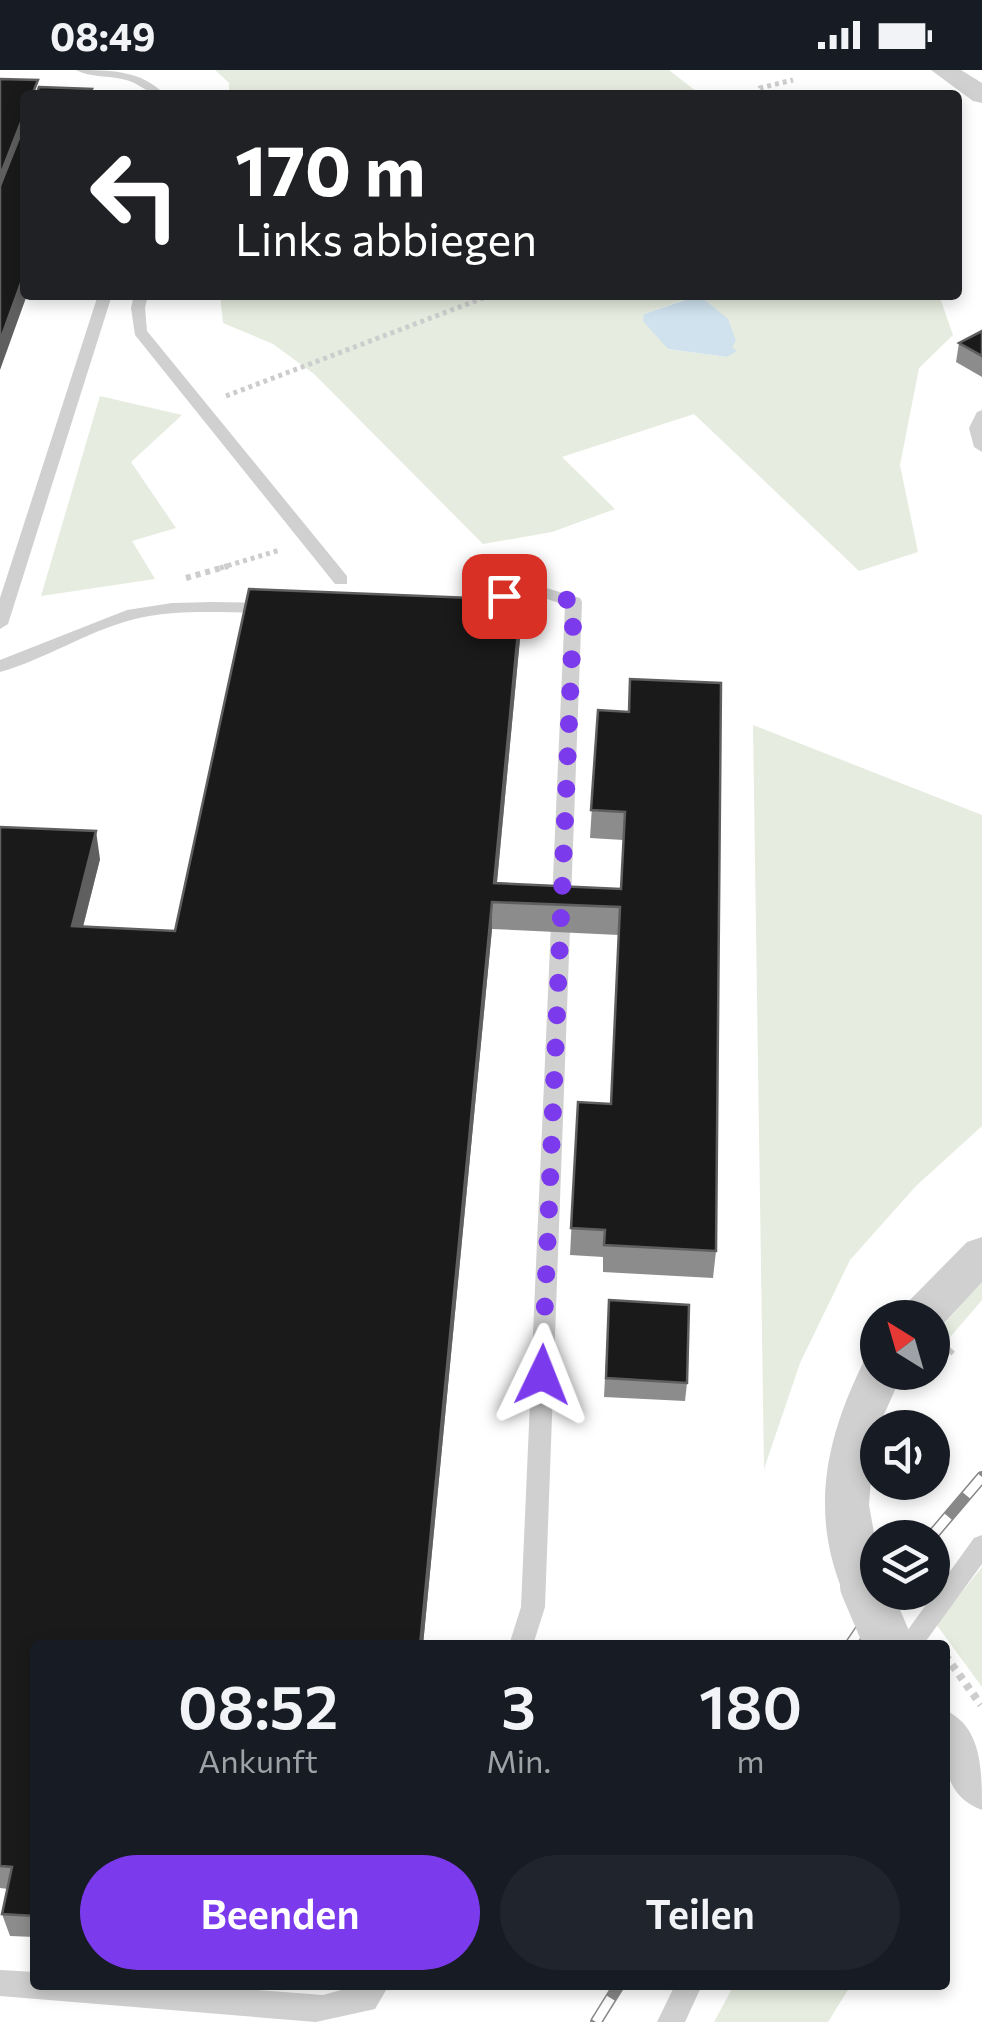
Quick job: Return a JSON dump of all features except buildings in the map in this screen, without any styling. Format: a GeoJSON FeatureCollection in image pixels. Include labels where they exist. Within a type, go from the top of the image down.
{"type":"FeatureCollection","features":[{"type":"Feature","properties":{"kind":"street"},"geometry":{"type":"LineString","coordinates":[[944,70],[982,95]]}},
{"type":"Feature","properties":{"kind":"street"},"geometry":{"type":"LineString","coordinates":[[938,1300],[982,1254]]}},
{"type":"Feature","properties":{"kind":"street"},"geometry":{"type":"LineString","coordinates":[[872,1390],[860,1413],[849,1462],[846,1526],[886,1640]]}},
{"type":"Feature","properties":{"kind":"lane"},"geometry":{"type":"LineString","coordinates":[[82,70],[129,77],[153,90]]}},
{"type":"Feature","properties":{"kind":"lane"},"geometry":{"type":"LineString","coordinates":[[0,624],[103,300]]}},
{"type":"Feature","properties":{"kind":"lane"},"geometry":{"type":"LineString","coordinates":[[140,300],[140,332],[341,580]]}},
{"type":"Feature","properties":{"kind":"lane"},"geometry":{"type":"LineString","coordinates":[[982,415],[977,428],[982,447]]}},
{"type":"Feature","properties":{"kind":"lane"},"geometry":{"type":"LineString","coordinates":[[439,608],[536,590],[574,602],[533,1607],[522,1640]]}},
{"type":"Feature","properties":{"kind":"lane"},"geometry":{"type":"LineString","coordinates":[[0,666],[26,660],[118,618],[198,608],[291,608]]}},
{"type":"Feature","properties":{"kind":"lane"},"geometry":{"type":"LineString","coordinates":[[913,1640],[982,1545]]}},
{"type":"Feature","properties":{"kind":"lane"},"geometry":{"type":"LineString","coordinates":[[0,1983],[30,1985]]}},
{"type":"Feature","properties":{"kind":"lane"},"geometry":{"type":"LineString","coordinates":[[87,1990],[323,2009],[365,1998],[372,1990]]}},
{"type":"Feature","properties":{"kind":"lane"},"geometry":{"type":"LineString","coordinates":[[672,2022],[687,1990]]}},
{"type":"Feature","properties":{"kind":"path"},"geometry":{"type":"LineString","coordinates":[[759,90],[792,80]]}},
{"type":"Feature","properties":{"kind":"path"},"geometry":{"type":"LineString","coordinates":[[198,406],[478,300]]}},
{"type":"Feature","properties":{"kind":"path"},"geometry":{"type":"LineString","coordinates":[[950,1662],[982,1706]]}},
{"type":"Feature","properties":{"kind":"shaded area"},"geometry":{"type":"Polygon","coordinates":[[[215,70],[669,70],[695,90],[229,90],[229,83],[215,70]]]}},
{"type":"Feature","properties":{"kind":"shaded area"},"geometry":{"type":"Polygon","coordinates":[[[221,300],[683,300],[644,314],[668,349],[727,357],[732,347],[728,320],[705,300],[941,300],[953,335],[919,368],[900,465],[918,552],[859,571],[694,414],[562,457],[615,509],[552,532],[483,544],[314,374],[273,344],[223,323],[221,300]]]}},
{"type":"Feature","properties":{"kind":"shaded area"},"geometry":{"type":"Polygon","coordinates":[[[100,396],[182,415],[131,462],[176,528],[132,541],[155,579],[41,596],[100,396]]]}},
{"type":"Feature","properties":{"kind":"shaded area"},"geometry":{"type":"Polygon","coordinates":[[[753,725],[982,815],[982,1126],[916,1186],[850,1260],[800,1363],[764,1469],[753,725]]]}},
{"type":"Feature","properties":{"kind":"shaded area"},"geometry":{"type":"Polygon","coordinates":[[[982,1281],[982,1300],[950,1337],[950,1317],[982,1281]]]}},
{"type":"Feature","properties":{"kind":"shaded area"},"geometry":{"type":"Polygon","coordinates":[[[982,1567],[982,1687],[936,1624],[982,1567]]]}},
{"type":"Feature","properties":{"kind":"shaded area"},"geometry":{"type":"Polygon","coordinates":[[[731,1990],[848,1990],[828,2022],[714,2022],[731,1990]]]}},
{"type":"Feature","properties":{"kind":"water"},"geometry":{"type":"Polygon","coordinates":[[[685,300],[705,300],[728,319],[736,341],[732,347],[737,351],[727,357],[668,349],[643,321],[644,314],[685,300]]]}},
{"type":"Feature","properties":{"kind":"railway"},"geometry":{"type":"LineString","coordinates":[[945,1520],[982,1477]]}},
{"type":"Feature","properties":{"kind":"railway"},"geometry":{"type":"LineString","coordinates":[[853,1640],[874,1610]]}},
{"type":"Feature","properties":{"kind":"railway"},"geometry":{"type":"LineString","coordinates":[[596,2022],[616,1990]]}},
{"type":"Feature","properties":{"kind":"route"},"geometry":{"type":"LineString","coordinates":[[504,596],[536,590],[574,602],[542,1375]]}}]}
